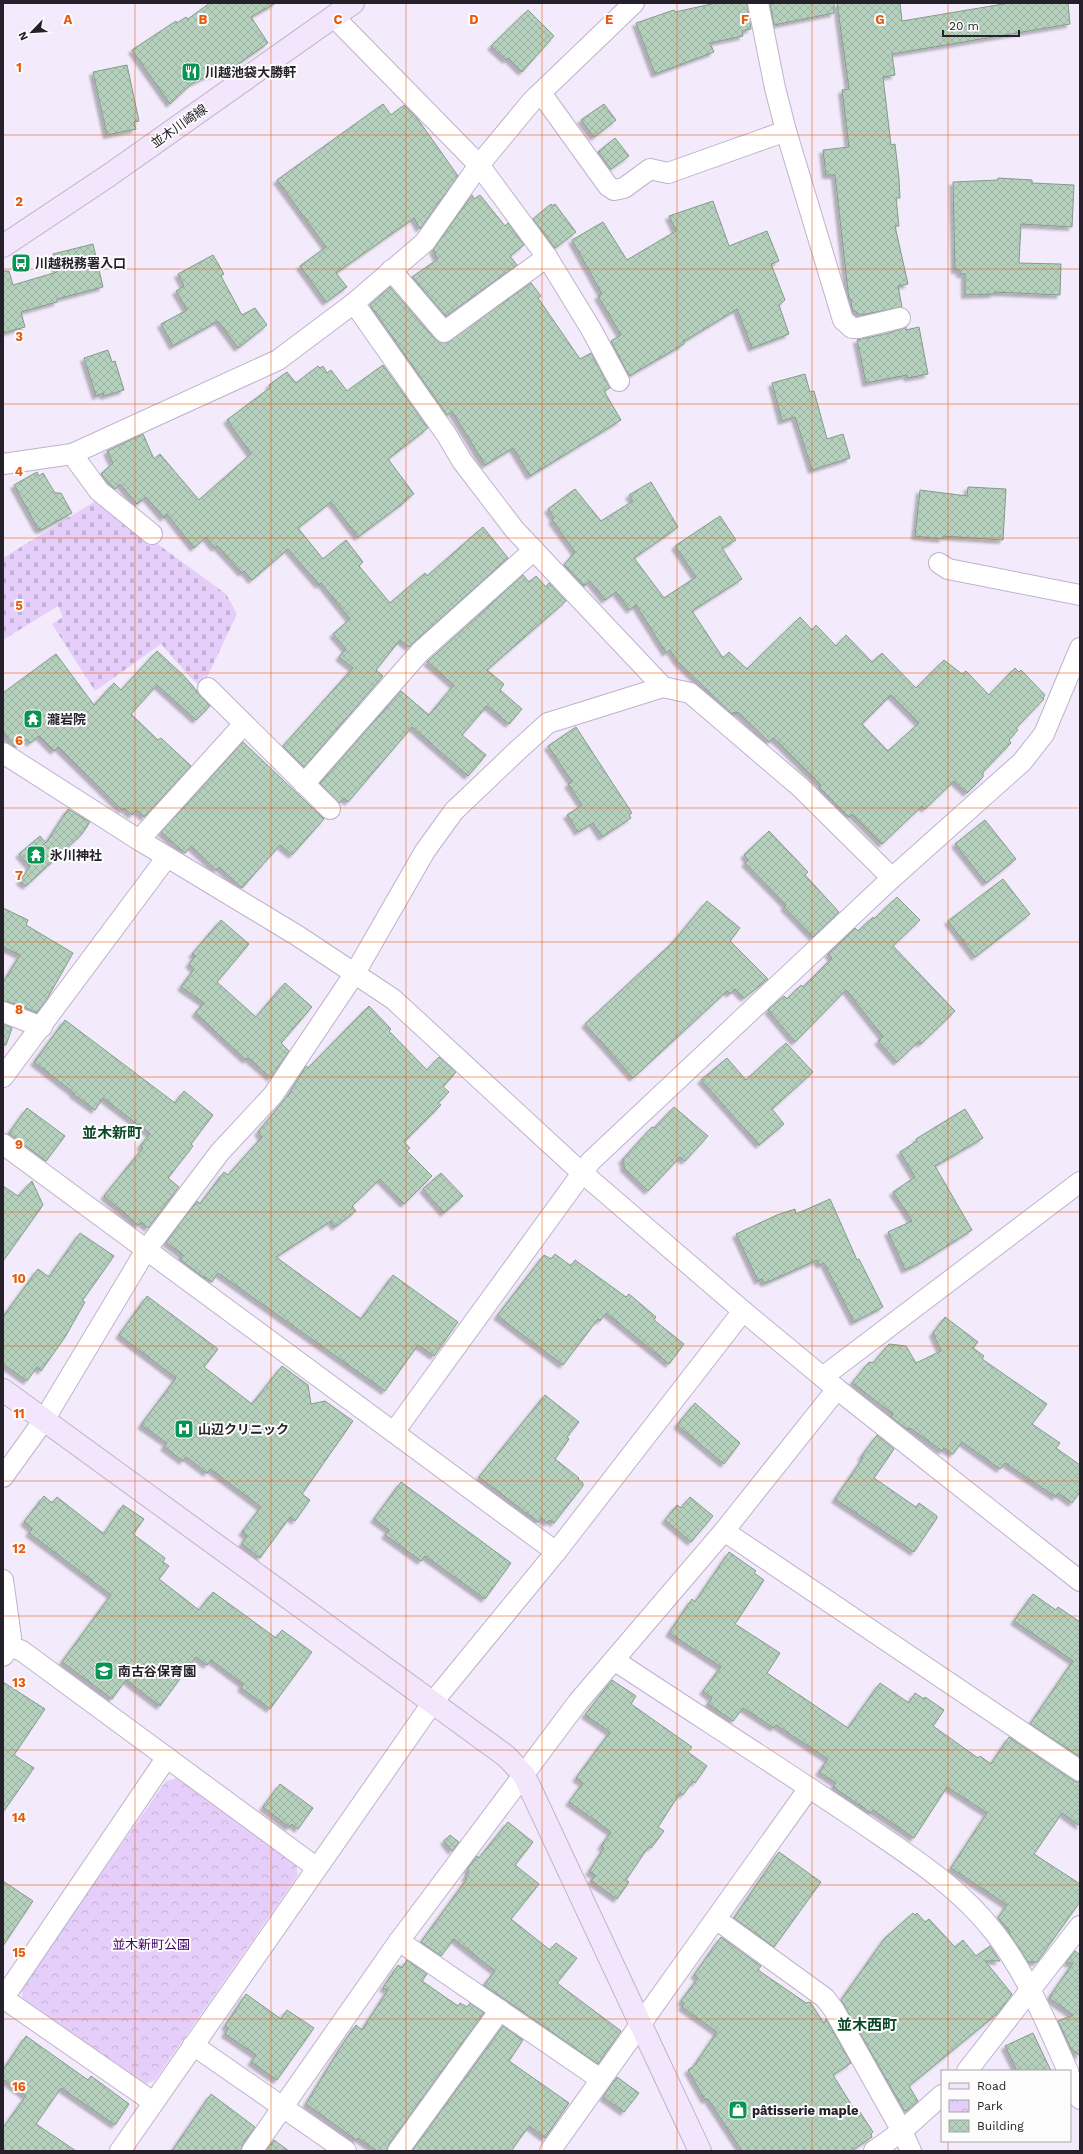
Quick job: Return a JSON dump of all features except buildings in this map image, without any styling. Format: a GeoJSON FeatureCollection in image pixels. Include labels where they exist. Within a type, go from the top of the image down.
{"type":"FeatureCollection","features":[{"type":"Feature","properties":{"kind":"street","name":"並木川崎線"},"geometry":{"type":"LineString","coordinates":[[3,246],[108,176],[354,3]]}},
{"type":"Feature","properties":{"kind":"street"},"geometry":{"type":"LineString","coordinates":[[3,464],[72,454],[278,360],[354,304],[425,242],[480,164],[541,93],[634,3]]}},
{"type":"Feature","properties":{"kind":"street"},"geometry":{"type":"LineString","coordinates":[[758,3],[775,88],[786,131],[843,320],[852,328],[858,328],[900,318]]}},
{"type":"Feature","properties":{"kind":"street"},"geometry":{"type":"LineString","coordinates":[[334,17],[480,164],[547,257],[591,329],[618,381]]}},
{"type":"Feature","properties":{"kind":"street"},"geometry":{"type":"LineString","coordinates":[[541,93],[608,186],[614,190],[624,188],[650,170],[668,173],[786,131]]}},
{"type":"Feature","properties":{"kind":"street"},"geometry":{"type":"LineString","coordinates":[[392,270],[444,332],[547,257]]}},
{"type":"Feature","properties":{"kind":"street"},"geometry":{"type":"LineString","coordinates":[[354,304],[441,427],[462,461],[514,529],[663,687]]}},
{"type":"Feature","properties":{"kind":"street"},"geometry":{"type":"LineString","coordinates":[[72,454],[99,491],[152,534]]}},
{"type":"Feature","properties":{"kind":"street"},"geometry":{"type":"LineString","coordinates":[[304,784],[420,652],[534,550]]}},
{"type":"Feature","properties":{"kind":"street"},"geometry":{"type":"LineString","coordinates":[[938,563],[948,569],[1080,595]]}},
{"type":"Feature","properties":{"kind":"street"},"geometry":{"type":"LineString","coordinates":[[394,1432],[591,1161],[892,878],[1022,762],[1044,734],[1080,648]]}},
{"type":"Feature","properties":{"kind":"street"},"geometry":{"type":"LineString","coordinates":[[3,1477],[44,1420],[146,1250],[220,1152],[273,1095],[355,973],[425,850],[454,811],[548,723],[663,687],[679,689],[696,697],[800,786],[892,878]]}},
{"type":"Feature","properties":{"kind":"street"},"geometry":{"type":"LineString","coordinates":[[208,688],[330,809]]}},
{"type":"Feature","properties":{"kind":"street"},"geometry":{"type":"LineString","coordinates":[[139,840],[244,724]]}},
{"type":"Feature","properties":{"kind":"street"},"geometry":{"type":"LineString","coordinates":[[3,753],[139,840],[355,973],[393,999],[570,1163],[743,1311],[1080,1581]]}},
{"type":"Feature","properties":{"kind":"street"},"geometry":{"type":"LineString","coordinates":[[3,1077],[42,1027],[167,857]]}},
{"type":"Feature","properties":{"kind":"street"},"geometry":{"type":"LineString","coordinates":[[3,1012],[42,1027]]}},
{"type":"Feature","properties":{"kind":"street"},"geometry":{"type":"LineString","coordinates":[[3,1144],[556,1552]]}},
{"type":"Feature","properties":{"kind":"street"},"geometry":{"type":"LineString","coordinates":[[252,2151],[399,1942],[578,1702],[724,1531],[830,1382],[1080,1182]]}},
{"type":"Feature","properties":{"kind":"street"},"geometry":{"type":"LineString","coordinates":[[120,2151],[432,1702],[556,1552],[743,1311]]}},
{"type":"Feature","properties":{"kind":"street"},"geometry":{"type":"LineString","coordinates":[[3,1390],[506,1756],[524,1775],[567,1869],[642,2024],[700,2151]]}},
{"type":"Feature","properties":{"kind":"street"},"geometry":{"type":"LineString","coordinates":[[724,1531],[1080,1771]]}},
{"type":"Feature","properties":{"kind":"street"},"geometry":{"type":"LineString","coordinates":[[3,1580],[11,1637],[6,1651],[22,1651],[317,1868]]}},
{"type":"Feature","properties":{"kind":"street"},"geometry":{"type":"LineString","coordinates":[[614,1660],[809,1788],[941,1878],[966,1900],[994,1931],[1014,1959],[1031,1991],[1068,2070]]}},
{"type":"Feature","properties":{"kind":"street"},"geometry":{"type":"LineString","coordinates":[[154,2102],[3,1999],[167,1757]]}},
{"type":"Feature","properties":{"kind":"street"},"geometry":{"type":"LineString","coordinates":[[550,2151],[809,1788]]}},
{"type":"Feature","properties":{"kind":"street"},"geometry":{"type":"LineString","coordinates":[[716,1919],[824,1998],[834,2010],[902,2132],[911,2151]]}},
{"type":"Feature","properties":{"kind":"street"},"geometry":{"type":"LineString","coordinates":[[967,2070],[1031,1991],[1080,1926]]}},
{"type":"Feature","properties":{"kind":"street"},"geometry":{"type":"LineString","coordinates":[[399,1942],[600,2079]]}},
{"type":"Feature","properties":{"kind":"street"},"geometry":{"type":"LineString","coordinates":[[398,2151],[500,2010]]}},
{"type":"Feature","properties":{"kind":"street"},"geometry":{"type":"LineString","coordinates":[[193,2045],[346,2151]]}},
{"type":"Feature","properties":{"kind":"street"},"geometry":{"type":"LineString","coordinates":[[1071,2078],[1080,2099]]}},
{"type":"Feature","properties":{"kind":"street"},"geometry":{"type":"LineString","coordinates":[[874,2151],[902,2132],[941,2096]]}},
{"type":"Feature","properties":{"kind":"green space"},"geometry":{"type":"Polygon","coordinates":[[[94,502],[100,502],[226,594],[237,614],[202,688],[190,677],[161,644],[95,691],[52,624],[63,617],[58,606],[3,640],[3,558],[94,502]]]}},
{"type":"Feature","properties":{"kind":"green space","name":"並木新町公園"},"geometry":{"type":"Polygon","coordinates":[[[177,1778],[296,1864],[298,1875],[155,2080],[146,2084],[23,1999],[21,1988],[166,1781],[177,1778]]]}},
{"type":"Feature","properties":{"kind":"place","name":"川越池袋大勝軒"},"geometry":{"type":"Point","coordinates":[191,72]}},
{"type":"Feature","properties":{"kind":"place","name":"川越税務署入口"},"geometry":{"type":"Point","coordinates":[21,263]}},
{"type":"Feature","properties":{"kind":"place","name":"瀧岩院"},"geometry":{"type":"Point","coordinates":[33,719]}},
{"type":"Feature","properties":{"kind":"place","name":"氷川神社"},"geometry":{"type":"Point","coordinates":[36,855]}},
{"type":"Feature","properties":{"kind":"place","name":"山辺クリニック"},"geometry":{"type":"Point","coordinates":[184,1429]}},
{"type":"Feature","properties":{"kind":"place","name":"南古谷保育園"},"geometry":{"type":"Point","coordinates":[104,1671]}},
{"type":"Feature","properties":{"kind":"place","name":"pâtisserie maple"},"geometry":{"type":"Point","coordinates":[738,2110]}},
{"type":"Feature","properties":{"kind":"district","name":"並木新町"},"geometry":{"type":"Point","coordinates":[112,1133]}},
{"type":"Feature","properties":{"kind":"district","name":"並木西町"},"geometry":{"type":"Point","coordinates":[867,2025]}}]}
